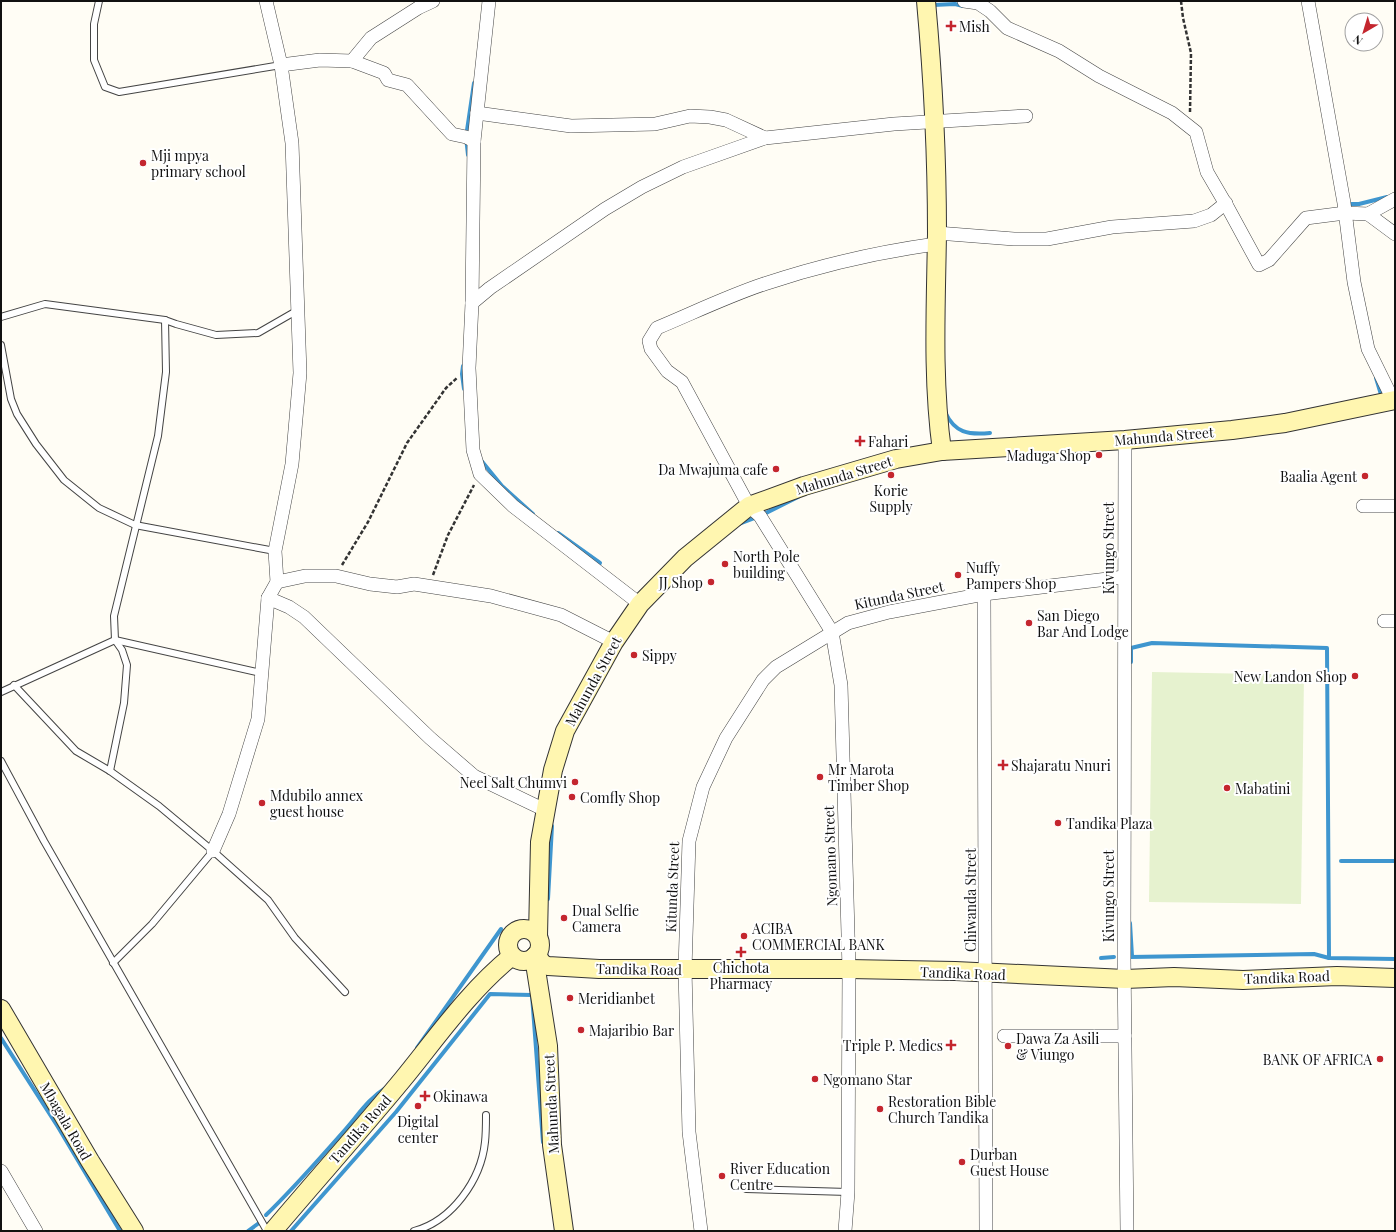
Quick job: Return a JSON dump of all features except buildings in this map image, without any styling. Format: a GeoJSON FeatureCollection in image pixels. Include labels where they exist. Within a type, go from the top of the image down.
{"type":"FeatureCollection","features":[{"type":"Feature","properties":{"kind":"street"},"geometry":{"type":"LineString","coordinates":[[213,851],[229,814],[258,719],[268,598],[277,582],[275,551],[292,464],[300,373],[299,309],[292,143],[282,65],[266,1]]}},
{"type":"Feature","properties":{"kind":"street"},"geometry":{"type":"LineString","coordinates":[[352,61],[371,38],[418,8],[432,1]]}},
{"type":"Feature","properties":{"kind":"street"},"geometry":{"type":"LineString","coordinates":[[489,1],[474,141],[472,303],[469,368],[473,450],[480,474],[513,506],[640,604]]}},
{"type":"Feature","properties":{"kind":"street"},"geometry":{"type":"LineString","coordinates":[[926,1],[934,120],[937,239],[937,416],[942,451]]}},
{"type":"Feature","properties":{"kind":"street"},"geometry":{"type":"LineString","coordinates":[[964,1],[980,2],[1007,28],[1059,51],[1099,76],[1172,113],[1196,132],[1207,172],[1226,203],[1259,265],[1269,260],[1306,218],[1345,213],[1368,214],[1395,199]]}},
{"type":"Feature","properties":{"kind":"street"},"geometry":{"type":"LineString","coordinates":[[1308,1],[1345,213],[1354,282],[1368,349],[1394,400]]}},
{"type":"Feature","properties":{"kind":"street"},"geometry":{"type":"LineString","coordinates":[[282,65],[320,60],[352,61],[384,73],[388,80],[407,85],[452,134],[466,137],[474,141]]}},
{"type":"Feature","properties":{"kind":"street"},"geometry":{"type":"LineString","coordinates":[[477,113],[571,126],[655,124],[690,116],[710,117],[726,120],[765,138]]}},
{"type":"Feature","properties":{"kind":"street"},"geometry":{"type":"LineString","coordinates":[[472,303],[490,288],[598,213],[642,187],[683,167],[765,138],[934,120],[1026,116]]}},
{"type":"Feature","properties":{"kind":"street"},"geometry":{"type":"LineString","coordinates":[[937,239],[1014,240],[1047,238],[1112,227],[1194,221],[1212,215],[1226,203]]}},
{"type":"Feature","properties":{"kind":"street"},"geometry":{"type":"LineString","coordinates":[[1368,214],[1395,234]]}},
{"type":"Feature","properties":{"kind":"street","name":"Ngomano Street"},"geometry":{"type":"LineString","coordinates":[[845,1231],[848,1192],[849,969],[841,685],[832,632],[760,516],[749,506],[682,382],[670,374],[651,349],[648,341],[658,328],[763,284],[840,261],[937,239]]}},
{"type":"Feature","properties":{"kind":"street","name":"Mahunda Street"},"geometry":{"type":"LineString","coordinates":[[538,936],[540,842],[553,770],[565,731],[614,642],[640,604],[685,558],[749,506],[812,483],[896,459],[942,451],[1125,440],[1285,423],[1394,400]]}},
{"type":"Feature","properties":{"kind":"street","name":"Kivungo Street"},"geometry":{"type":"LineString","coordinates":[[1125,440],[1125,1036],[1127,1231]]}},
{"type":"Feature","properties":{"kind":"street"},"geometry":{"type":"LineString","coordinates":[[1364,506],[1395,506]]}},
{"type":"Feature","properties":{"kind":"street"},"geometry":{"type":"LineString","coordinates":[[277,582],[305,576],[336,576],[370,584],[397,587],[414,584],[491,596],[561,615],[614,642]]}},
{"type":"Feature","properties":{"kind":"street","name":"Kitunda Street"},"geometry":{"type":"LineString","coordinates":[[701,1231],[689,1132],[686,969],[689,841],[703,787],[726,738],[763,680],[776,667],[848,623],[889,612],[984,594],[1124,577]]}},
{"type":"Feature","properties":{"kind":"street","name":"Chiwanda Street"},"geometry":{"type":"LineString","coordinates":[[984,594],[986,1231]]}},
{"type":"Feature","properties":{"kind":"street"},"geometry":{"type":"LineString","coordinates":[[268,598],[289,607],[304,617],[430,738],[474,776],[545,810]]}},
{"type":"Feature","properties":{"kind":"street"},"geometry":{"type":"LineString","coordinates":[[514,932],[520,929],[527,929],[538,936],[540,942],[535,956],[524,961],[518,960],[512,956],[508,950],[508,943],[509,937],[514,932],[538,892]]}},
{"type":"Feature","properties":{"kind":"street","name":"Tandika Road"},"geometry":{"type":"LineString","coordinates":[[273,1231],[403,1079],[462,1005],[491,973],[512,956]]}},
{"type":"Feature","properties":{"kind":"street","name":"Mahunda Street"},"geometry":{"type":"LineString","coordinates":[[535,956],[548,1046],[552,1145],[564,1231]]}},
{"type":"Feature","properties":{"kind":"street","name":"Tandika Road"},"geometry":{"type":"LineString","coordinates":[[535,956],[543,964],[548,966],[686,969],[849,969],[955,971],[986,974],[1125,979],[1174,977],[1243,980],[1337,976],[1395,978]]}},
{"type":"Feature","properties":{"kind":"street","name":"Mbagala Road"},"geometry":{"type":"LineString","coordinates":[[1,1009],[90,1161],[134,1231]]}},
{"type":"Feature","properties":{"kind":"street"},"geometry":{"type":"LineString","coordinates":[[1004,1036],[1125,1036]]}},
{"type":"Feature","properties":{"kind":"street"},"geometry":{"type":"LineString","coordinates":[[1,1171],[36,1231]]}},
{"type":"Feature","properties":{"kind":"lane"},"geometry":{"type":"LineString","coordinates":[[99,1],[94,24],[94,60],[105,87],[119,92],[282,65]]}},
{"type":"Feature","properties":{"kind":"lane"},"geometry":{"type":"LineString","coordinates":[[1,317],[45,304],[165,320],[216,335],[258,333],[299,309]]}},
{"type":"Feature","properties":{"kind":"lane"},"geometry":{"type":"LineString","coordinates":[[110,771],[124,703],[127,665],[122,650],[115,640],[114,616],[135,525],[158,436],[166,372],[165,320]]}},
{"type":"Feature","properties":{"kind":"lane"},"geometry":{"type":"LineString","coordinates":[[1,345],[11,399],[17,414],[36,444],[64,480],[99,508],[135,525],[275,551]]}},
{"type":"Feature","properties":{"kind":"lane"},"geometry":{"type":"LineString","coordinates":[[1,692],[115,640],[261,673]]}},
{"type":"Feature","properties":{"kind":"lane"},"geometry":{"type":"LineString","coordinates":[[14,685],[76,751],[110,771],[159,806],[268,900],[295,938],[345,992]]}},
{"type":"Feature","properties":{"kind":"lane"},"geometry":{"type":"LineString","coordinates":[[1,762],[113,963],[267,1231]]}},
{"type":"Feature","properties":{"kind":"lane"},"geometry":{"type":"LineString","coordinates":[[113,963],[157,918],[213,851]]}},
{"type":"Feature","properties":{"kind":"lane"},"geometry":{"type":"LineString","coordinates":[[414,1231],[437,1221],[454,1206],[468,1188],[477,1171],[485,1144],[486,1115]]}},
{"type":"Feature","properties":{"kind":"lane"},"geometry":{"type":"LineString","coordinates":[[746,1190],[848,1192]]}},
{"type":"Feature","properties":{"kind":"path"},"geometry":{"type":"LineString","coordinates":[[1181,1],[1182,18],[1191,53],[1190,112],[1196,132]]}},
{"type":"Feature","properties":{"kind":"path"},"geometry":{"type":"LineString","coordinates":[[336,576],[368,522],[407,443],[446,388],[469,368]]}},
{"type":"Feature","properties":{"kind":"path"},"geometry":{"type":"LineString","coordinates":[[430,587],[436,564],[448,535],[480,474]]}},
{"type":"Feature","properties":{"kind":"green space","name":"Mabatini"},"geometry":{"type":"Polygon","coordinates":[[[1152,672],[1304,675],[1301,904],[1149,902],[1152,672]]]}},
{"type":"Feature","properties":{"kind":"waterway"},"geometry":{"type":"LineString","coordinates":[[933,8],[933,5],[955,4],[963,6]]}},
{"type":"Feature","properties":{"kind":"waterway"},"geometry":{"type":"LineString","coordinates":[[468,155],[466,137],[474,83]]}},
{"type":"Feature","properties":{"kind":"waterway"},"geometry":{"type":"LineString","coordinates":[[1346,204],[1359,204],[1387,197]]}},
{"type":"Feature","properties":{"kind":"waterway"},"geometry":{"type":"LineString","coordinates":[[463,366],[462,374],[464,389]]}},
{"type":"Feature","properties":{"kind":"waterway"},"geometry":{"type":"LineString","coordinates":[[1376,378],[1382,398]]}},
{"type":"Feature","properties":{"kind":"waterway"},"geometry":{"type":"LineString","coordinates":[[945,412],[953,424],[963,431],[975,434],[990,433]]}},
{"type":"Feature","properties":{"kind":"waterway"},"geometry":{"type":"LineString","coordinates":[[480,459],[502,486],[533,514]]}},
{"type":"Feature","properties":{"kind":"waterway"},"geometry":{"type":"LineString","coordinates":[[739,524],[760,516],[798,497]]}},
{"type":"Feature","properties":{"kind":"waterway"},"geometry":{"type":"LineString","coordinates":[[558,533],[600,563]]}},
{"type":"Feature","properties":{"kind":"waterway"},"geometry":{"type":"LineString","coordinates":[[1131,662],[1131,648],[1152,643],[1327,648],[1329,958]]}},
{"type":"Feature","properties":{"kind":"waterway"},"geometry":{"type":"LineString","coordinates":[[548,899],[552,826]]}},
{"type":"Feature","properties":{"kind":"waterway"},"geometry":{"type":"LineString","coordinates":[[1341,861],[1395,861]]}},
{"type":"Feature","properties":{"kind":"waterway"},"geometry":{"type":"LineString","coordinates":[[1130,923],[1132,956]]}},
{"type":"Feature","properties":{"kind":"waterway"},"geometry":{"type":"LineString","coordinates":[[417,1048],[501,929]]}},
{"type":"Feature","properties":{"kind":"waterway"},"geometry":{"type":"LineString","coordinates":[[545,955],[546,936]]}},
{"type":"Feature","properties":{"kind":"waterway"},"geometry":{"type":"LineString","coordinates":[[1130,957],[1314,954],[1329,958],[1395,959]]}},
{"type":"Feature","properties":{"kind":"waterway"},"geometry":{"type":"LineString","coordinates":[[1101,958],[1114,957]]}},
{"type":"Feature","properties":{"kind":"waterway"},"geometry":{"type":"LineString","coordinates":[[291,1231],[396,1112],[490,994],[532,995],[543,1142]]}},
{"type":"Feature","properties":{"kind":"waterway"},"geometry":{"type":"LineString","coordinates":[[1,1038],[58,1127],[120,1231]]}},
{"type":"Feature","properties":{"kind":"waterway"},"geometry":{"type":"LineString","coordinates":[[266,1215],[306,1173],[369,1102],[387,1087]]}},
{"type":"Feature","properties":{"kind":"waterway"},"geometry":{"type":"LineString","coordinates":[[248,1231],[259,1223]]}},
{"type":"Feature","properties":{"kind":"place","name":"Mish"},"geometry":{"type":"Point","coordinates":[951,26]}},
{"type":"Feature","properties":{"kind":"place","name":"Mji mpya primary school"},"geometry":{"type":"Point","coordinates":[143,163]}},
{"type":"Feature","properties":{"kind":"place","name":"Fahari"},"geometry":{"type":"Point","coordinates":[860,441]}},
{"type":"Feature","properties":{"kind":"place","name":"Maduga Shop"},"geometry":{"type":"Point","coordinates":[1099,455]}},
{"type":"Feature","properties":{"kind":"place","name":"Da Mwajuma cafe"},"geometry":{"type":"Point","coordinates":[776,469]}},
{"type":"Feature","properties":{"kind":"place","name":"Korie Supply"},"geometry":{"type":"Point","coordinates":[891,475]}},
{"type":"Feature","properties":{"kind":"place","name":"Baalia Agent"},"geometry":{"type":"Point","coordinates":[1365,476]}},
{"type":"Feature","properties":{"kind":"place","name":"North Pole building"},"geometry":{"type":"Point","coordinates":[725,564]}},
{"type":"Feature","properties":{"kind":"place","name":"Nuffy Pampers Shop"},"geometry":{"type":"Point","coordinates":[958,575]}},
{"type":"Feature","properties":{"kind":"place","name":"JJ Shop"},"geometry":{"type":"Point","coordinates":[711,582]}},
{"type":"Feature","properties":{"kind":"place","name":"San Diego Bar And Lodge"},"geometry":{"type":"Point","coordinates":[1029,623]}},
{"type":"Feature","properties":{"kind":"place","name":"Sippy"},"geometry":{"type":"Point","coordinates":[634,655]}},
{"type":"Feature","properties":{"kind":"place","name":"New Landon Shop"},"geometry":{"type":"Point","coordinates":[1355,676]}},
{"type":"Feature","properties":{"kind":"place","name":"Shajaratu Nnuri"},"geometry":{"type":"Point","coordinates":[1003,765]}},
{"type":"Feature","properties":{"kind":"place","name":"Mr Marota Timber Shop"},"geometry":{"type":"Point","coordinates":[820,777]}},
{"type":"Feature","properties":{"kind":"place","name":"Neel Salt Chumvi"},"geometry":{"type":"Point","coordinates":[575,782]}},
{"type":"Feature","properties":{"kind":"place","name":"Mabatini"},"geometry":{"type":"Point","coordinates":[1227,788]}},
{"type":"Feature","properties":{"kind":"place","name":"Comfly Shop"},"geometry":{"type":"Point","coordinates":[572,797]}},
{"type":"Feature","properties":{"kind":"place","name":"Mdubilo annex guest house"},"geometry":{"type":"Point","coordinates":[262,803]}},
{"type":"Feature","properties":{"kind":"place","name":"Tandika Plaza"},"geometry":{"type":"Point","coordinates":[1058,823]}},
{"type":"Feature","properties":{"kind":"place","name":"Dual Selfie Camera"},"geometry":{"type":"Point","coordinates":[564,918]}},
{"type":"Feature","properties":{"kind":"place","name":"ACIBA COMMERCIAL BANK"},"geometry":{"type":"Point","coordinates":[744,936]}},
{"type":"Feature","properties":{"kind":"place","name":"Chichota Pharmacy"},"geometry":{"type":"Point","coordinates":[741,952]}},
{"type":"Feature","properties":{"kind":"place","name":"Meridianbet"},"geometry":{"type":"Point","coordinates":[570,998]}},
{"type":"Feature","properties":{"kind":"place","name":"Majaribio Bar"},"geometry":{"type":"Point","coordinates":[581,1030]}},
{"type":"Feature","properties":{"kind":"place","name":"Triple P. Medics"},"geometry":{"type":"Point","coordinates":[951,1045]}},
{"type":"Feature","properties":{"kind":"place","name":"Dawa Za Asili & Viungo"},"geometry":{"type":"Point","coordinates":[1008,1046]}},
{"type":"Feature","properties":{"kind":"place","name":"BANK OF AFRICA"},"geometry":{"type":"Point","coordinates":[1380,1059]}},
{"type":"Feature","properties":{"kind":"place","name":"Ngomano Star"},"geometry":{"type":"Point","coordinates":[815,1079]}},
{"type":"Feature","properties":{"kind":"place","name":"Okinawa"},"geometry":{"type":"Point","coordinates":[425,1096]}},
{"type":"Feature","properties":{"kind":"place","name":"Digital center"},"geometry":{"type":"Point","coordinates":[418,1106]}},
{"type":"Feature","properties":{"kind":"place","name":"Restoration Bible Church Tandika"},"geometry":{"type":"Point","coordinates":[880,1109]}},
{"type":"Feature","properties":{"kind":"place","name":"Durban Guest House"},"geometry":{"type":"Point","coordinates":[962,1162]}},
{"type":"Feature","properties":{"kind":"place","name":"River Education Centre"},"geometry":{"type":"Point","coordinates":[722,1176]}}]}
